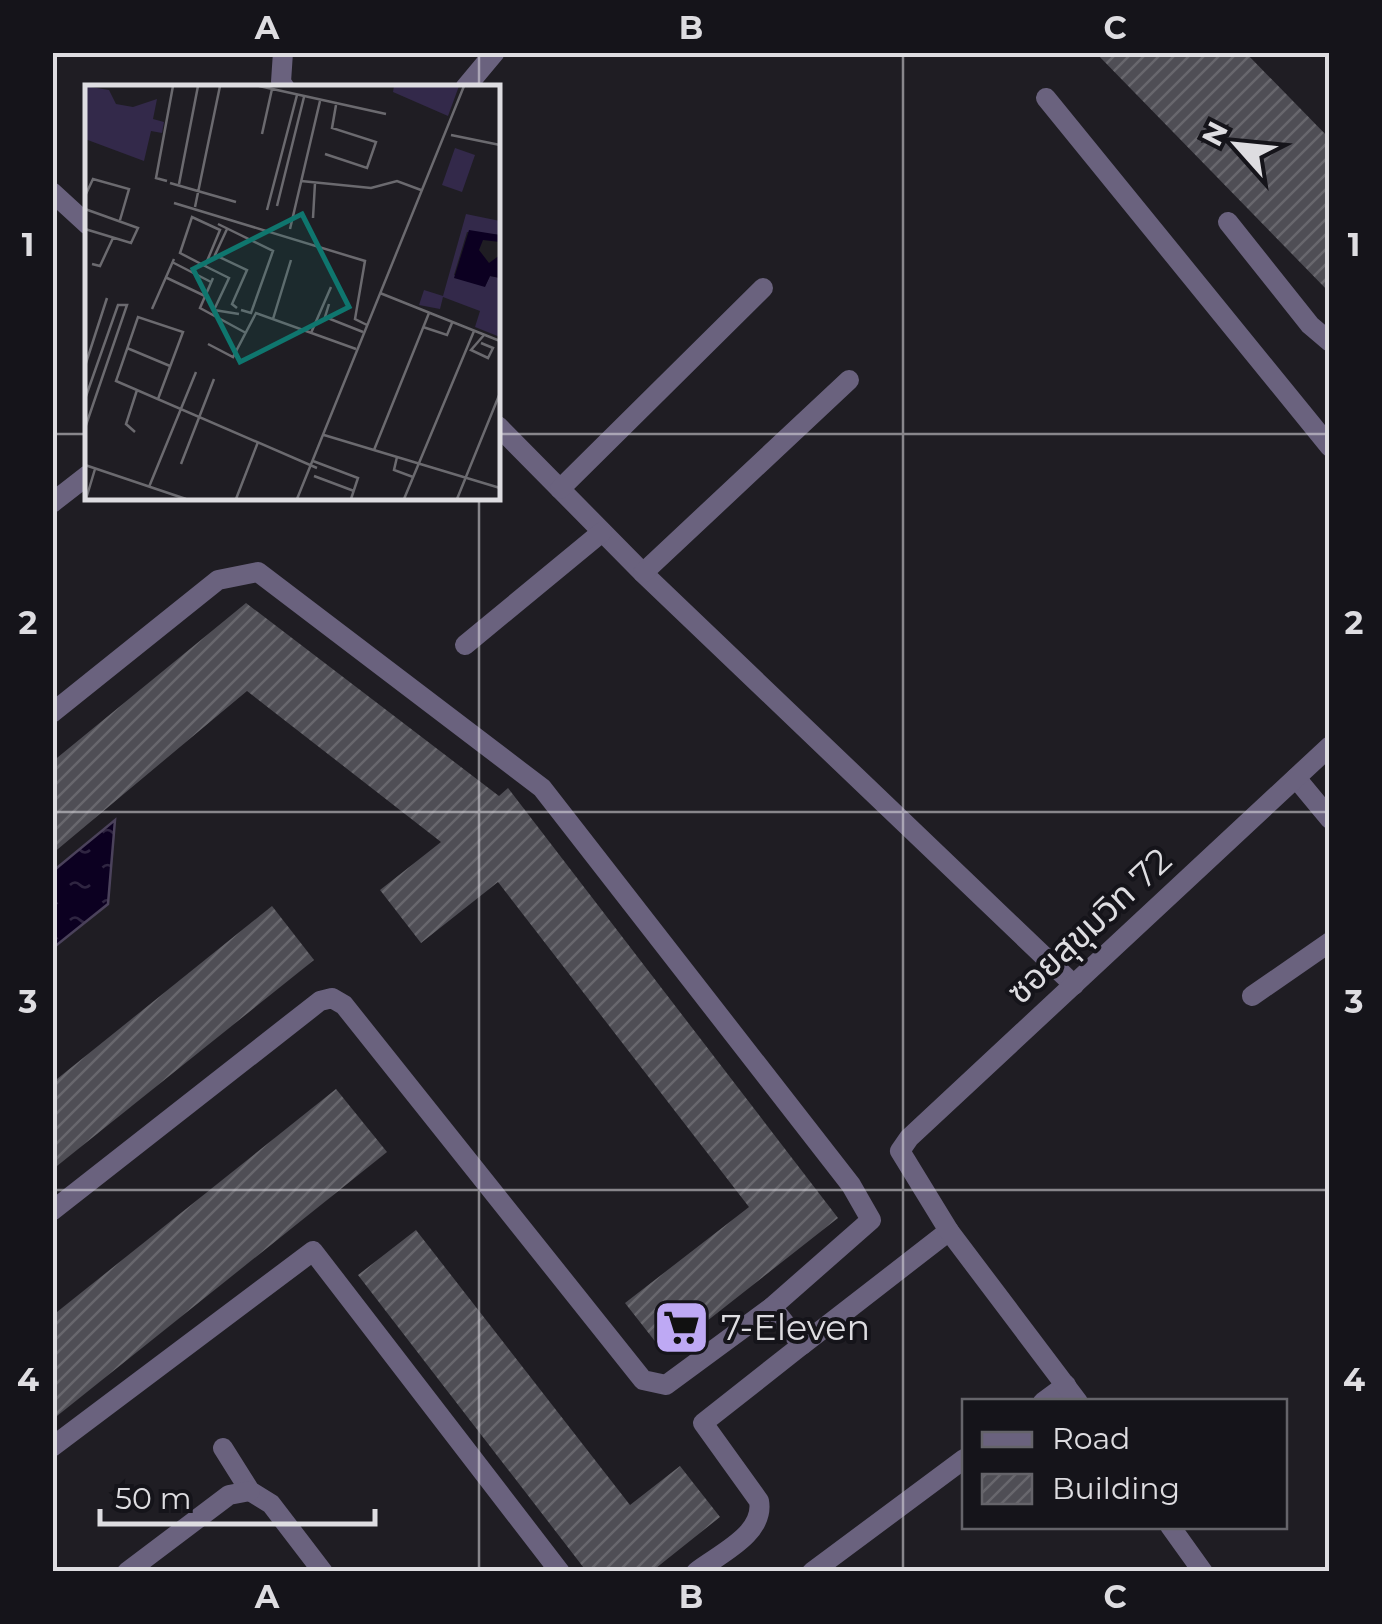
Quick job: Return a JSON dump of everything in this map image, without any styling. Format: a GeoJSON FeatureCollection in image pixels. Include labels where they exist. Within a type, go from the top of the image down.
{"type":"FeatureCollection","features":[{"type":"Feature","properties":{"kind":"street"},"geometry":{"type":"LineString","coordinates":[[282,52],[283,85]]}},
{"type":"Feature","properties":{"kind":"street"},"geometry":{"type":"LineString","coordinates":[[468,85],[496,52]]}},
{"type":"Feature","properties":{"kind":"street"},"geometry":{"type":"LineString","coordinates":[[1046,98],[1330,448]]}},
{"type":"Feature","properties":{"kind":"street"},"geometry":{"type":"LineString","coordinates":[[52,192],[85,221]]}},
{"type":"Feature","properties":{"kind":"street"},"geometry":{"type":"LineString","coordinates":[[1228,222],[1310,325],[1330,342]]}},
{"type":"Feature","properties":{"kind":"street"},"geometry":{"type":"LineString","coordinates":[[560,489],[763,288]]}},
{"type":"Feature","properties":{"kind":"street"},"geometry":{"type":"LineString","coordinates":[[643,573],[849,380]]}},
{"type":"Feature","properties":{"kind":"street"},"geometry":{"type":"LineString","coordinates":[[500,428],[643,573],[1074,984]]}},
{"type":"Feature","properties":{"kind":"street"},"geometry":{"type":"LineString","coordinates":[[52,502],[85,477]]}},
{"type":"Feature","properties":{"kind":"street"},"geometry":{"type":"LineString","coordinates":[[465,645],[602,532]]}},
{"type":"Feature","properties":{"kind":"street"},"geometry":{"type":"LineString","coordinates":[[52,713],[218,580],[258,572],[542,788],[865,1206],[871,1220],[863,1232],[772,1307],[666,1385],[643,1380],[344,1005],[332,998],[320,1000],[52,1211]]}},
{"type":"Feature","properties":{"kind":"street","name":"ซอยสุขุมวิท 72"},"geometry":{"type":"LineString","coordinates":[[949,1232],[900,1158],[909,1138],[1330,746]]}},
{"type":"Feature","properties":{"kind":"street"},"geometry":{"type":"LineString","coordinates":[[1296,778],[1330,819]]}},
{"type":"Feature","properties":{"kind":"street"},"geometry":{"type":"LineString","coordinates":[[1252,996],[1330,942]]}},
{"type":"Feature","properties":{"kind":"street"},"geometry":{"type":"LineString","coordinates":[[696,1572],[754,1528],[761,1514],[759,1501],[702,1423],[949,1232],[1072,1393]]}},
{"type":"Feature","properties":{"kind":"street"},"geometry":{"type":"LineString","coordinates":[[52,1447],[313,1251],[560,1572]]}},
{"type":"Feature","properties":{"kind":"street"},"geometry":{"type":"LineString","coordinates":[[772,1307],[802,1345]]}},
{"type":"Feature","properties":{"kind":"street"},"geometry":{"type":"LineString","coordinates":[[223,1448],[250,1491],[271,1504],[323,1572]]}},
{"type":"Feature","properties":{"kind":"street"},"geometry":{"type":"LineString","coordinates":[[812,1572],[962,1460]]}},
{"type":"Feature","properties":{"kind":"street"},"geometry":{"type":"LineString","coordinates":[[127,1572],[229,1495],[250,1491]]}},
{"type":"Feature","properties":{"kind":"street"},"geometry":{"type":"LineString","coordinates":[[1172,1529],[1203,1572]]}},
{"type":"Feature","properties":{"kind":"water"},"geometry":{"type":"Polygon","coordinates":[[[115,820],[108,904],[53,948],[53,871],[115,820]]]}},
{"type":"Feature","properties":{"kind":"building"},"geometry":{"type":"Polygon","coordinates":[[[1095,52],[1245,52],[1330,139],[1330,293],[1095,52]]]}},
{"type":"Feature","properties":{"kind":"building"},"geometry":{"type":"Polygon","coordinates":[[[246,603],[499,796],[508,788],[838,1218],[665,1354],[625,1303],[749,1207],[498,882],[421,943],[380,890],[441,842],[247,691],[52,854],[52,762],[246,603]]]}},
{"type":"Feature","properties":{"kind":"building"},"geometry":{"type":"Polygon","coordinates":[[[272,906],[314,960],[52,1170],[52,1083],[272,906]]]}},
{"type":"Feature","properties":{"kind":"building"},"geometry":{"type":"Polygon","coordinates":[[[336,1089],[387,1152],[52,1420],[52,1316],[336,1089]]]}},
{"type":"Feature","properties":{"kind":"building"},"geometry":{"type":"Polygon","coordinates":[[[416,1230],[630,1505],[680,1466],[720,1517],[651,1572],[587,1572],[358,1275],[416,1230]]]}},
{"type":"Feature","properties":{"kind":"place","name":"7-Eleven"},"geometry":{"type":"Point","coordinates":[682,1328]}}]}
